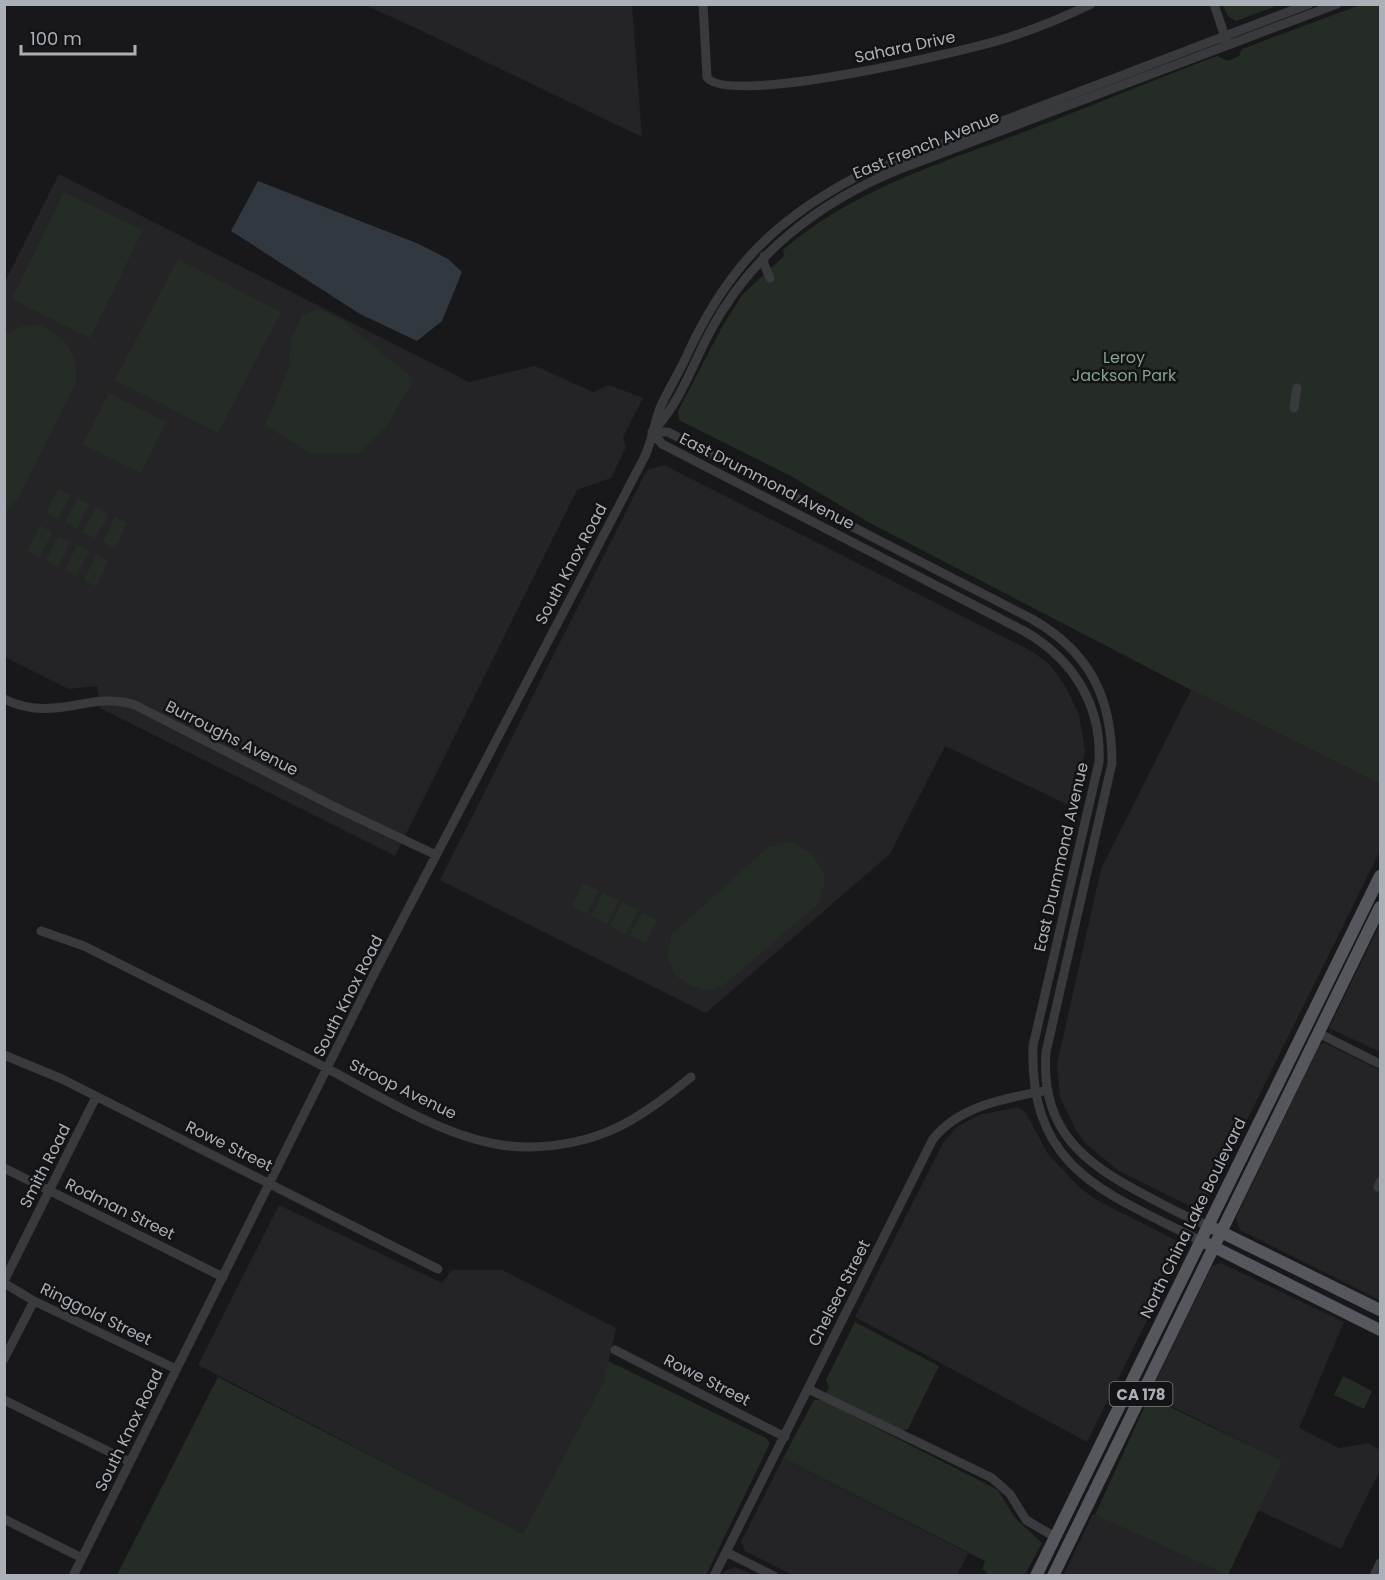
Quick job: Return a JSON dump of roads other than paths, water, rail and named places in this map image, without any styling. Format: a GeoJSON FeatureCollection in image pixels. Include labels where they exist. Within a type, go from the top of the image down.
{"type":"FeatureCollection","features":[{"type":"Feature","properties":{"kind":"main road","name":"North China Lake Boulevard"},"geometry":{"type":"LineString","coordinates":[[1036,1575],[1380,876]]}},
{"type":"Feature","properties":{"kind":"main road","name":"North China Lake Boulevard"},"geometry":{"type":"LineString","coordinates":[[1053,1575],[1380,907]]}},
{"type":"Feature","properties":{"kind":"main road"},"geometry":{"type":"LineString","coordinates":[[1207,1225],[1380,1310]]}},
{"type":"Feature","properties":{"kind":"main road"},"geometry":{"type":"LineString","coordinates":[[1199,1240],[1380,1329]]}},
{"type":"Feature","properties":{"kind":"main road"},"geometry":{"type":"LineString","coordinates":[[1070,1542],[1066,1532],[1084,1489],[1083,1479]]}},
{"type":"Feature","properties":{"kind":"street","name":"Sahara Drive"},"geometry":{"type":"LineString","coordinates":[[703,5],[705,72],[709,81],[717,85],[776,83],[843,75],[938,57],[1010,37],[1091,4]]}},
{"type":"Feature","properties":{"kind":"street"},"geometry":{"type":"LineString","coordinates":[[1214,4],[1226,41]]}},
{"type":"Feature","properties":{"kind":"street","name":"East French Avenue"},"geometry":{"type":"LineString","coordinates":[[652,432],[669,413],[725,306],[764,258],[815,214],[867,183],[1212,52],[1226,41],[1309,4]]}},
{"type":"Feature","properties":{"kind":"street","name":"East French Avenue"},"geometry":{"type":"LineString","coordinates":[[652,432],[660,408],[699,327],[727,282],[752,252],[778,228],[834,189],[858,176],[1226,41],[1337,4]]}},
{"type":"Feature","properties":{"kind":"street"},"geometry":{"type":"LineString","coordinates":[[770,278],[764,258],[767,247],[834,189]]}},
{"type":"Feature","properties":{"kind":"street"},"geometry":{"type":"LineString","coordinates":[[1294,408],[1298,388]]}},
{"type":"Feature","properties":{"kind":"street","name":"South Knox Road"},"geometry":{"type":"LineString","coordinates":[[73,1575],[436,855],[645,456],[652,432]]}},
{"type":"Feature","properties":{"kind":"street","name":"East Drummond Avenue"},"geometry":{"type":"LineString","coordinates":[[652,432],[669,432],[1032,619],[1060,637],[1087,666],[1097,684],[1109,717],[1112,763],[1046,1052],[1045,1068],[1051,1104],[1066,1136],[1091,1164],[1117,1180],[1207,1225]]}},
{"type":"Feature","properties":{"kind":"street","name":"East Drummond Avenue"},"geometry":{"type":"LineString","coordinates":[[652,432],[662,444],[1036,638],[1064,660],[1083,688],[1095,719],[1099,762],[1033,1046],[1034,1093],[1045,1127],[1053,1142],[1082,1176],[1106,1192],[1199,1240]]}},
{"type":"Feature","properties":{"kind":"street","name":"Burroughs Avenue"},"geometry":{"type":"LineString","coordinates":[[4,699],[31,709],[50,710],[113,700],[135,705],[339,809],[436,855]]}},
{"type":"Feature","properties":{"kind":"street","name":"Stroop Avenue"},"geometry":{"type":"LineString","coordinates":[[40,931],[84,946],[450,1129],[477,1139],[507,1146],[528,1147],[559,1144],[602,1135],[651,1110],[691,1077]]}},
{"type":"Feature","properties":{"kind":"street"},"geometry":{"type":"LineString","coordinates":[[1318,1033],[1380,1064]]}},
{"type":"Feature","properties":{"kind":"street","name":"Rowe Street"},"geometry":{"type":"LineString","coordinates":[[4,1054],[271,1183],[438,1269]]}},
{"type":"Feature","properties":{"kind":"street","name":"Chelsea Street"},"geometry":{"type":"LineString","coordinates":[[714,1575],[933,1139],[941,1129],[967,1111],[1048,1090]]}},
{"type":"Feature","properties":{"kind":"street","name":"Smith Road"},"geometry":{"type":"LineString","coordinates":[[4,1282],[96,1097]]}},
{"type":"Feature","properties":{"kind":"street","name":"Rodman Street"},"geometry":{"type":"LineString","coordinates":[[4,1168],[223,1277]]}},
{"type":"Feature","properties":{"kind":"street","name":"Ringgold Street"},"geometry":{"type":"LineString","coordinates":[[4,1282],[34,1301],[176,1369]]}},
{"type":"Feature","properties":{"kind":"street"},"geometry":{"type":"LineString","coordinates":[[4,1359],[34,1301]]}},
{"type":"Feature","properties":{"kind":"street","name":"Rowe Street"},"geometry":{"type":"LineString","coordinates":[[615,1350],[785,1437]]}},
{"type":"Feature","properties":{"kind":"street"},"geometry":{"type":"LineString","coordinates":[[808,1389],[992,1478],[1010,1494],[1026,1520],[1055,1536]]}},
{"type":"Feature","properties":{"kind":"street"},"geometry":{"type":"LineString","coordinates":[[4,1400],[130,1462]]}},
{"type":"Feature","properties":{"kind":"street"},"geometry":{"type":"LineString","coordinates":[[4,1519],[82,1558]]}},
{"type":"Feature","properties":{"kind":"street"},"geometry":{"type":"LineString","coordinates":[[726,1552],[774,1575]]}},
{"type":"Feature","properties":{"kind":"street"},"geometry":{"type":"LineString","coordinates":[[1374,1575],[1380,1563]]}},
{"type":"Feature","properties":{"kind":"park label","name":"Leroy Jackson Park"},"geometry":{"type":"Point","coordinates":[1124,366]}}]}
